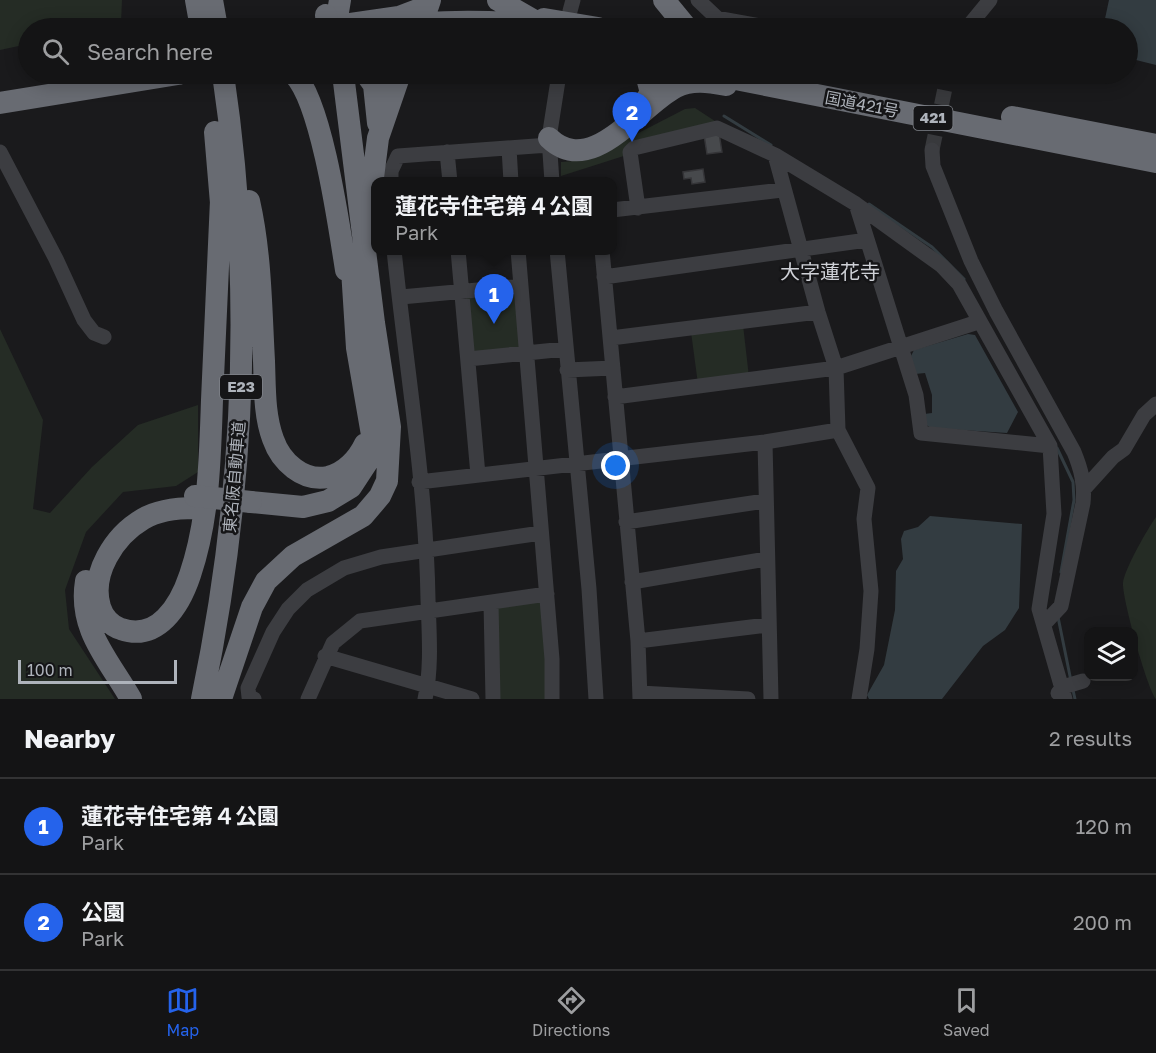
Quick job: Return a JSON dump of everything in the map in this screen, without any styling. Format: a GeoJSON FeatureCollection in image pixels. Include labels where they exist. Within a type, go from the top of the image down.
{"type":"FeatureCollection","features":[{"type":"Feature","properties":{"kind":"highway"},"geometry":{"type":"LineString","coordinates":[[196,0],[199,18]]}},
{"type":"Feature","properties":{"kind":"highway"},"geometry":{"type":"LineString","coordinates":[[212,0],[215,18]]}},
{"type":"Feature","properties":{"kind":"highway"},"geometry":{"type":"LineString","coordinates":[[331,17],[399,17],[428,6],[430,0]]}},
{"type":"Feature","properties":{"kind":"highway"},"geometry":{"type":"LineString","coordinates":[[498,0],[508,8],[554,16]]}},
{"type":"Feature","properties":{"kind":"highway"},"geometry":{"type":"LineString","coordinates":[[663,0],[667,18]]}},
{"type":"Feature","properties":{"kind":"highway"},"geometry":{"type":"LineString","coordinates":[[663,0],[678,18]]}},
{"type":"Feature","properties":{"kind":"highway"},"geometry":{"type":"LineString","coordinates":[[505,18],[554,16]]}},
{"type":"Feature","properties":{"kind":"highway"},"geometry":{"type":"LineString","coordinates":[[0,88],[26,84]]}},
{"type":"Feature","properties":{"kind":"highway"},"geometry":{"type":"LineString","coordinates":[[0,104],[119,84]]}},
{"type":"Feature","properties":{"kind":"highway","name":"東名阪自動車道"},"geometry":{"type":"LineString","coordinates":[[186,699],[207,585],[220,471],[226,344],[221,200],[209,84]]}},
{"type":"Feature","properties":{"kind":"highway","name":"東名阪自動車道"},"geometry":{"type":"LineString","coordinates":[[202,699],[229,537],[240,413],[241,263],[225,84]]}},
{"type":"Feature","properties":{"kind":"highway"},"geometry":{"type":"LineString","coordinates":[[221,699],[252,607],[266,581],[293,555],[363,516],[380,496],[387,482],[390,427],[338,224],[314,109],[303,84]]}},
{"type":"Feature","properties":{"kind":"highway"},"geometry":{"type":"LineString","coordinates":[[314,109],[315,84]]}},
{"type":"Feature","properties":{"kind":"highway"},"geometry":{"type":"LineString","coordinates":[[335,84],[340,98]]}},
{"type":"Feature","properties":{"kind":"highway"},"geometry":{"type":"LineString","coordinates":[[342,84],[340,98],[349,206],[364,322]]}},
{"type":"Feature","properties":{"kind":"highway"},"geometry":{"type":"LineString","coordinates":[[373,84],[378,138],[373,177]]}},
{"type":"Feature","properties":{"kind":"highway"},"geometry":{"type":"LineString","coordinates":[[378,138],[397,84]]}},
{"type":"Feature","properties":{"kind":"highway"},"geometry":{"type":"LineString","coordinates":[[604,142],[642,108],[651,93],[649,84]]}},
{"type":"Feature","properties":{"kind":"highway"},"geometry":{"type":"LineString","coordinates":[[549,141],[561,149],[581,152],[604,142],[675,87],[684,84]]}},
{"type":"Feature","properties":{"kind":"highway"},"geometry":{"type":"LineString","coordinates":[[722,84],[736,86],[751,84]]}},
{"type":"Feature","properties":{"kind":"highway","name":"国道421号"},"geometry":{"type":"LineString","coordinates":[[798,84],[1156,162]]}},
{"type":"Feature","properties":{"kind":"highway","name":"国道421号"},"geometry":{"type":"LineString","coordinates":[[803,84],[1156,145]]}},
{"type":"Feature","properties":{"kind":"highway"},"geometry":{"type":"LineString","coordinates":[[227,97],[254,223],[266,408],[273,440],[278,451],[294,469],[310,476],[329,477],[347,468],[362,451],[368,433],[364,322],[371,195]]}},
{"type":"Feature","properties":{"kind":"highway"},"geometry":{"type":"LineString","coordinates":[[195,502],[142,519],[111,549],[101,572],[98,596],[107,620],[116,627],[131,633],[146,632],[168,617],[183,593],[196,557],[208,485],[221,200]]}},
{"type":"Feature","properties":{"kind":"highway"},"geometry":{"type":"LineString","coordinates":[[251,508],[315,505],[328,501],[351,487],[370,458],[372,435],[368,418]]}},
{"type":"Feature","properties":{"kind":"highway"},"geometry":{"type":"LineString","coordinates":[[131,699],[91,634],[84,599],[90,564],[95,550],[110,530],[133,511],[164,498],[251,508],[299,519],[328,514],[348,504],[366,489],[380,470],[390,427]]}},
{"type":"Feature","properties":{"kind":"street"},"geometry":{"type":"LineString","coordinates":[[698,0],[717,18]]}},
{"type":"Feature","properties":{"kind":"street"},"geometry":{"type":"LineString","coordinates":[[975,18],[990,0]]}},
{"type":"Feature","properties":{"kind":"street"},"geometry":{"type":"LineString","coordinates":[[552,177],[549,141],[558,84]]}},
{"type":"Feature","properties":{"kind":"street"},"geometry":{"type":"LineString","coordinates":[[638,208],[630,152],[634,148],[717,128],[775,155],[856,204],[942,266],[959,284],[978,322],[1050,446],[1054,514],[1039,609],[1045,623],[1062,695],[1083,681]]}},
{"type":"Feature","properties":{"kind":"street"},"geometry":{"type":"LineString","coordinates":[[391,177],[391,171],[398,156],[508,148],[549,141]]}},
{"type":"Feature","properties":{"kind":"street"},"geometry":{"type":"LineString","coordinates":[[508,148],[511,177]]}},
{"type":"Feature","properties":{"kind":"street"},"geometry":{"type":"LineString","coordinates":[[932,150],[933,166],[971,261],[1074,452],[1084,489],[1061,606],[1045,623]]}},
{"type":"Feature","properties":{"kind":"street"},"geometry":{"type":"LineString","coordinates":[[0,152],[56,259],[84,320],[94,333],[104,337]]}},
{"type":"Feature","properties":{"kind":"street"},"geometry":{"type":"LineString","coordinates":[[447,152],[450,177]]}},
{"type":"Feature","properties":{"kind":"street"},"geometry":{"type":"LineString","coordinates":[[775,155],[782,190],[837,368],[838,430],[868,488],[864,519],[871,591],[867,649],[859,699]]}},
{"type":"Feature","properties":{"kind":"street"},"geometry":{"type":"LineString","coordinates":[[617,210],[782,190]]}},
{"type":"Feature","properties":{"kind":"street"},"geometry":{"type":"LineString","coordinates":[[856,204],[916,395],[921,434],[1050,446]]}},
{"type":"Feature","properties":{"kind":"street"},"geometry":{"type":"LineString","coordinates":[[604,277],[867,240]]}},
{"type":"Feature","properties":{"kind":"street"},"geometry":{"type":"LineString","coordinates":[[395,255],[427,552],[426,693]]}},
{"type":"Feature","properties":{"kind":"street"},"geometry":{"type":"LineString","coordinates":[[459,255],[478,476]]}},
{"type":"Feature","properties":{"kind":"street"},"geometry":{"type":"LineString","coordinates":[[518,255],[553,662],[552,699]]}},
{"type":"Feature","properties":{"kind":"street"},"geometry":{"type":"LineString","coordinates":[[557,255],[589,589],[596,699]]}},
{"type":"Feature","properties":{"kind":"street"},"geometry":{"type":"LineString","coordinates":[[602,255],[614,368],[619,458],[638,641],[640,696],[748,699]]}},
{"type":"Feature","properties":{"kind":"street"},"geometry":{"type":"LineString","coordinates":[[959,284],[971,261]]}},
{"type":"Feature","properties":{"kind":"street"},"geometry":{"type":"LineString","coordinates":[[401,297],[521,286]]}},
{"type":"Feature","properties":{"kind":"street"},"geometry":{"type":"LineString","coordinates":[[611,338],[818,312]]}},
{"type":"Feature","properties":{"kind":"street"},"geometry":{"type":"LineString","coordinates":[[615,396],[837,368],[978,322]]}},
{"type":"Feature","properties":{"kind":"street"},"geometry":{"type":"LineString","coordinates":[[993,348],[1012,338]]}},
{"type":"Feature","properties":{"kind":"street"},"geometry":{"type":"LineString","coordinates":[[468,359],[565,349]]}},
{"type":"Feature","properties":{"kind":"street"},"geometry":{"type":"LineString","coordinates":[[567,370],[614,368]]}},
{"type":"Feature","properties":{"kind":"street"},"geometry":{"type":"LineString","coordinates":[[1084,489],[1113,457],[1124,449],[1144,415],[1156,405]]}},
{"type":"Feature","properties":{"kind":"street"},"geometry":{"type":"LineString","coordinates":[[419,482],[765,442],[838,430]]}},
{"type":"Feature","properties":{"kind":"street"},"geometry":{"type":"LineString","coordinates":[[765,442],[767,625],[771,699]]}},
{"type":"Feature","properties":{"kind":"street"},"geometry":{"type":"LineString","coordinates":[[626,522],[765,501]]}},
{"type":"Feature","properties":{"kind":"street"},"geometry":{"type":"LineString","coordinates":[[254,699],[249,698],[248,688],[273,632],[288,609],[307,590],[361,561],[541,533]]}},
{"type":"Feature","properties":{"kind":"street"},"geometry":{"type":"LineString","coordinates":[[632,582],[766,559]]}},
{"type":"Feature","properties":{"kind":"street"},"geometry":{"type":"LineString","coordinates":[[308,699],[325,656],[342,633],[360,621],[547,594]]}},
{"type":"Feature","properties":{"kind":"street"},"geometry":{"type":"LineString","coordinates":[[491,603],[493,699]]}},
{"type":"Feature","properties":{"kind":"street"},"geometry":{"type":"LineString","coordinates":[[638,641],[767,625]]}},
{"type":"Feature","properties":{"kind":"street"},"geometry":{"type":"LineString","coordinates":[[325,656],[426,693],[472,699]]}},
{"type":"Feature","properties":{"kind":"shaded area"},"geometry":{"type":"Polygon","coordinates":[[[0,0],[122,0],[121,18],[18,18],[18,46],[0,50],[0,0]]]}},
{"type":"Feature","properties":{"kind":"shaded area"},"geometry":{"type":"Polygon","coordinates":[[[1109,0],[1156,0],[1156,65],[1138,60],[1138,18],[1105,18],[1109,0]]]}},
{"type":"Feature","properties":{"kind":"shaded area"},"geometry":{"type":"Polygon","coordinates":[[[695,108],[721,125],[561,176],[561,162],[586,160],[685,109],[695,108]]]}},
{"type":"Feature","properties":{"kind":"shaded area"},"geometry":{"type":"Polygon","coordinates":[[[517,291],[523,351],[471,357],[466,296],[517,291]]]}},
{"type":"Feature","properties":{"kind":"shaded area"},"geometry":{"type":"Polygon","coordinates":[[[743,325],[749,377],[698,384],[691,332],[743,325]]]}},
{"type":"Feature","properties":{"kind":"shaded area"},"geometry":{"type":"Polygon","coordinates":[[[0,329],[43,420],[33,509],[50,513],[92,467],[138,425],[198,405],[198,472],[176,486],[123,492],[86,532],[65,590],[69,629],[115,699],[0,699],[0,329]]]}},
{"type":"Feature","properties":{"kind":"shaded area"},"geometry":{"type":"Polygon","coordinates":[[[968,334],[975,335],[1018,412],[1007,433],[931,428],[925,424],[924,414],[932,413],[932,395],[925,373],[915,374],[911,356],[914,350],[968,334]]]}},
{"type":"Feature","properties":{"kind":"shaded area"},"geometry":{"type":"Polygon","coordinates":[[[930,516],[1022,524],[1019,608],[1005,630],[983,646],[942,699],[869,699],[867,695],[884,665],[895,610],[896,571],[903,559],[901,539],[904,531],[918,527],[930,516]]]}},
{"type":"Feature","properties":{"kind":"shaded area"},"geometry":{"type":"Polygon","coordinates":[[[1156,517],[1156,699],[1138,649],[1138,627],[1132,627],[1123,583],[1142,539],[1156,517]]]}},
{"type":"Feature","properties":{"kind":"shaded area"},"geometry":{"type":"Polygon","coordinates":[[[543,599],[548,699],[498,699],[496,607],[543,599]]]}},
{"type":"Feature","properties":{"kind":"building"},"geometry":{"type":"Polygon","coordinates":[[[719,133],[722,152],[707,154],[704,135],[719,133]]]}},
{"type":"Feature","properties":{"kind":"building"},"geometry":{"type":"Polygon","coordinates":[[[703,169],[705,182],[692,184],[691,178],[684,179],[683,172],[703,169]]]}},
{"type":"Feature","properties":{"kind":"waterway"},"geometry":{"type":"LineString","coordinates":[[724,116],[771,145]]}},
{"type":"Feature","properties":{"kind":"waterway"},"geometry":{"type":"LineString","coordinates":[[869,204],[932,247],[964,279]]}},
{"type":"Feature","properties":{"kind":"waterway"},"geometry":{"type":"LineString","coordinates":[[1057,448],[1073,482],[1074,500],[1061,572]]}},
{"type":"Feature","properties":{"kind":"waterway"},"geometry":{"type":"LineString","coordinates":[[1058,617],[1071,681]]}},
{"type":"Feature","properties":{"kind":"waterway"},"geometry":{"type":"LineString","coordinates":[[1073,690],[1075,699]]}},
{"type":"Feature","properties":{"kind":"tunnel"},"geometry":{"type":"LineString","coordinates":[[932,150],[946,84]]}},
{"type":"Feature","properties":{"kind":"place","name":"公園"},"geometry":{"type":"Point","coordinates":[632,142]}},
{"type":"Feature","properties":{"kind":"place","name":"蓮花寺住宅第４公園"},"geometry":{"type":"Point","coordinates":[494,324]}},
{"type":"Feature","properties":{"kind":"district","name":"大字蓮花寺"},"geometry":{"type":"Point","coordinates":[830,272]}}]}
